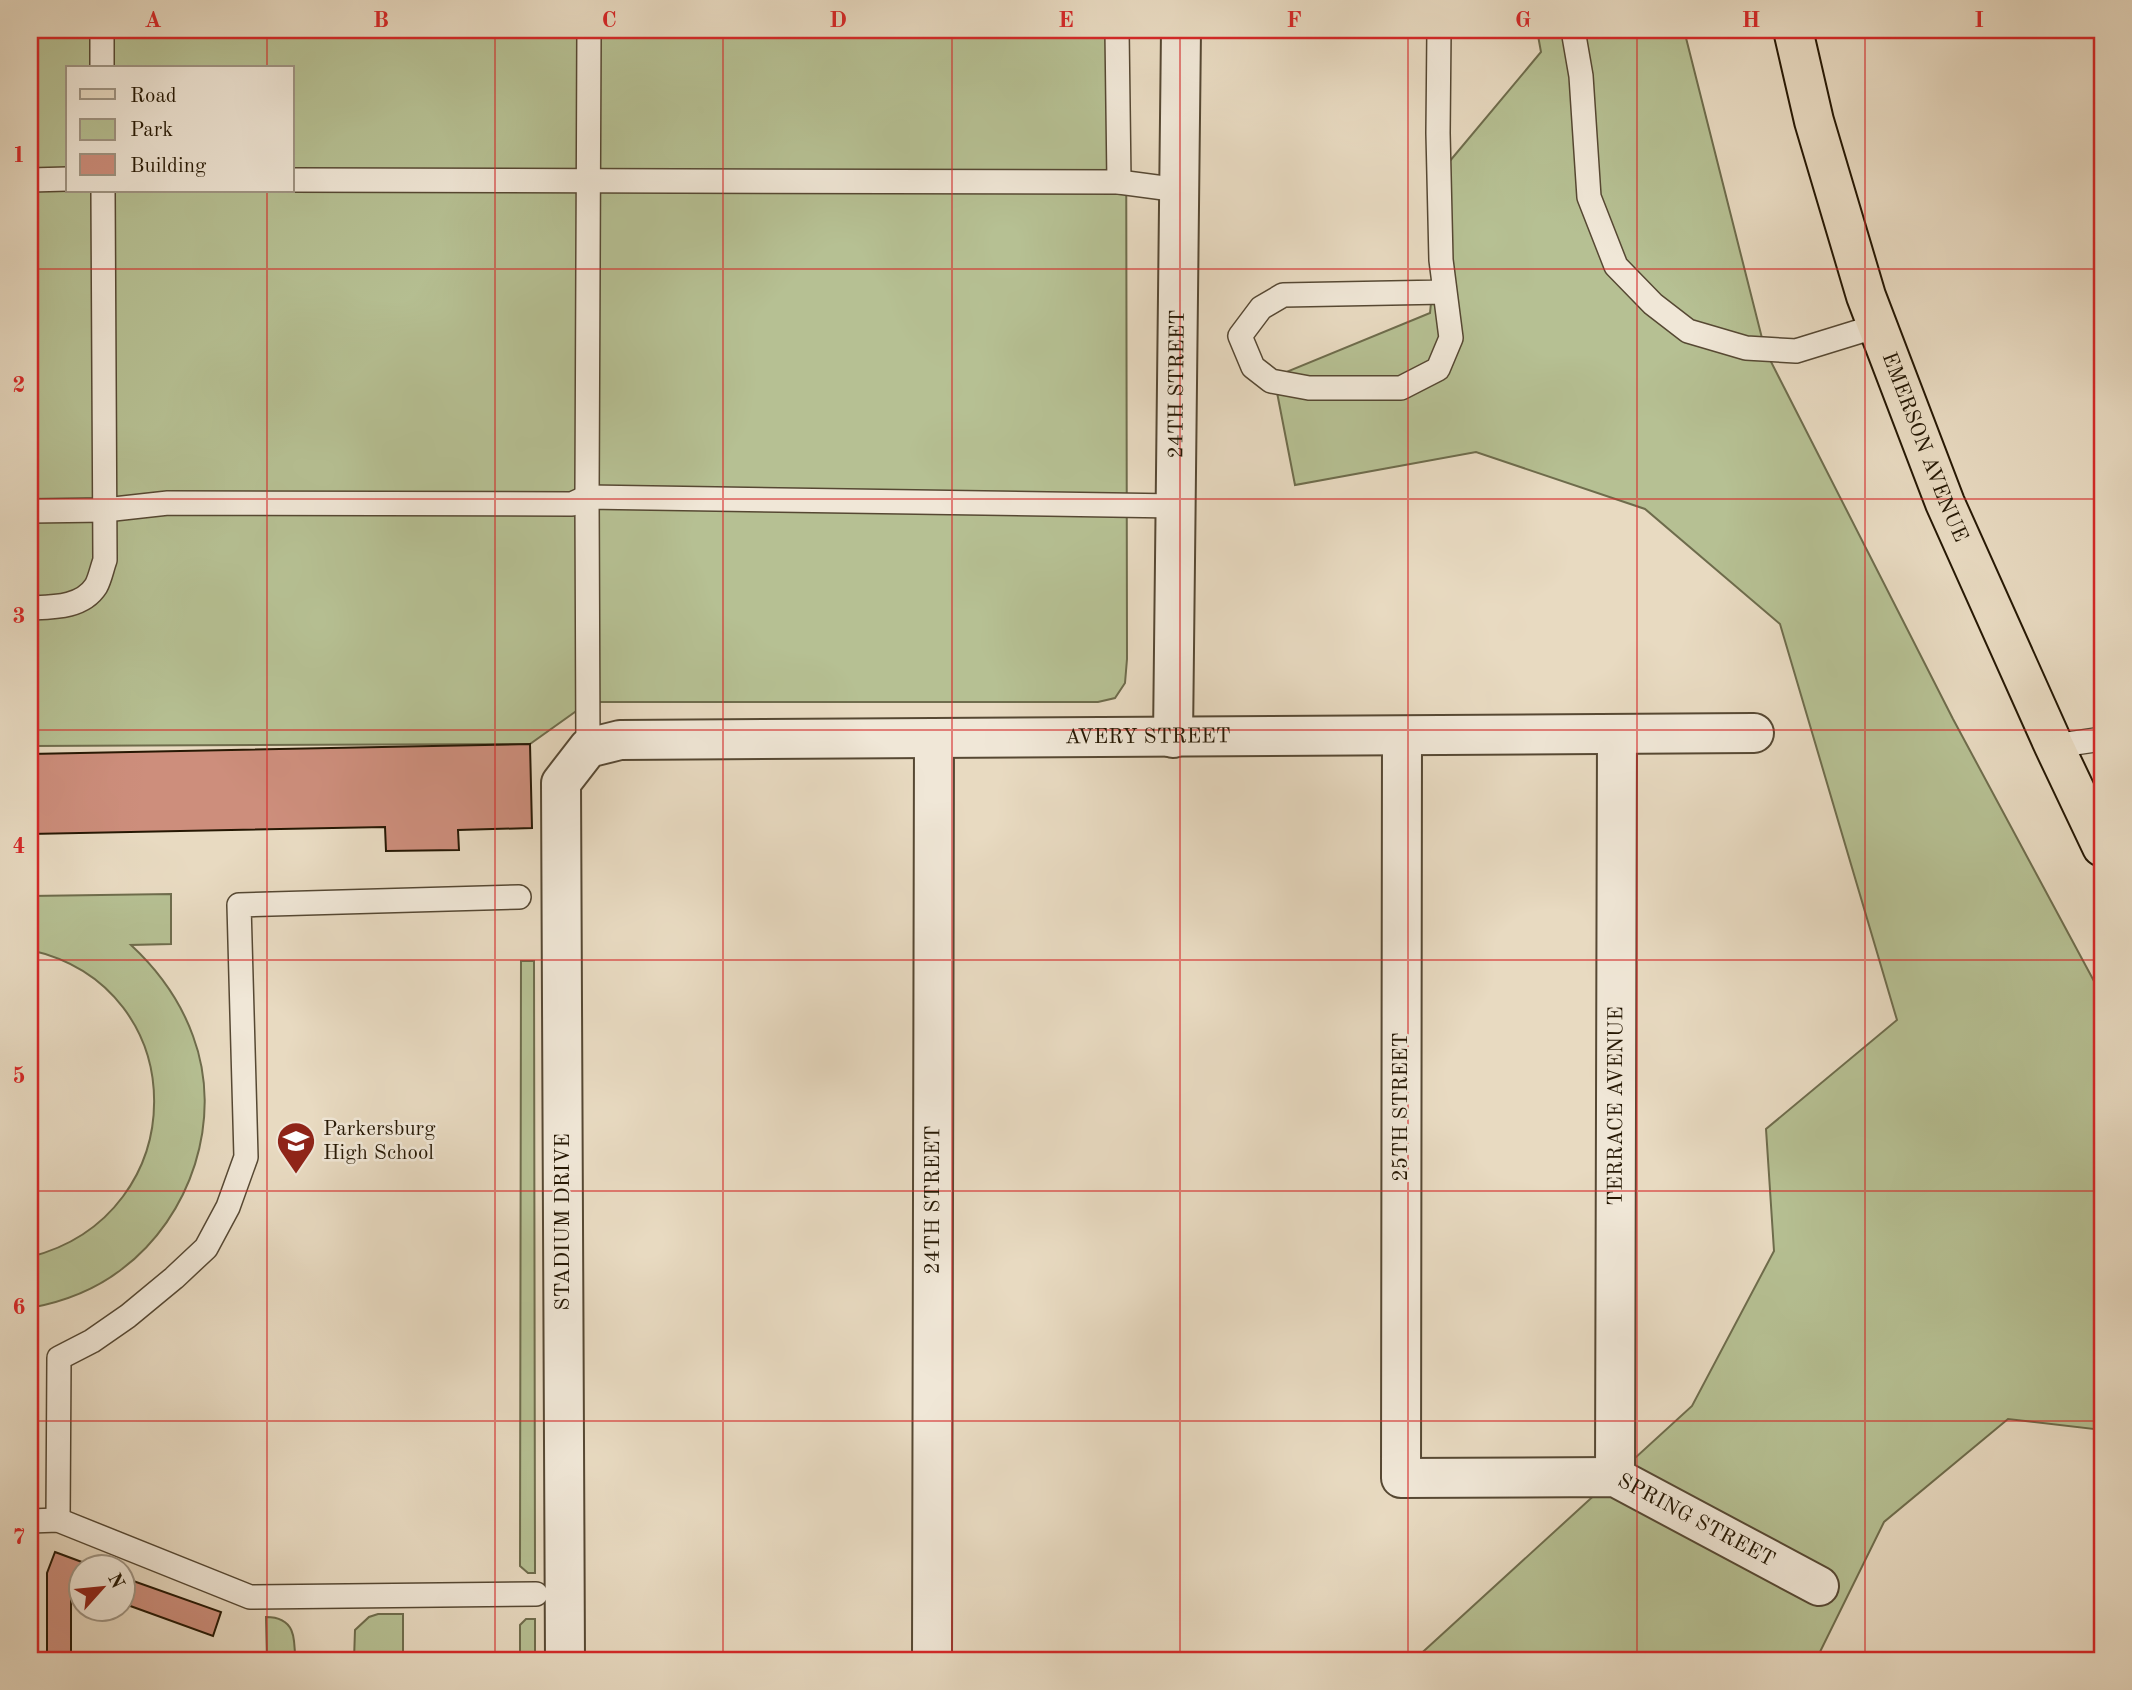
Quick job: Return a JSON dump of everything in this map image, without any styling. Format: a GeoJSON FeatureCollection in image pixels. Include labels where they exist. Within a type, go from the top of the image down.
{"type":"FeatureCollection","features":[{"type":"Feature","properties":{"kind":"main road","name":"EMERSON AVENUE"},"geometry":{"type":"LineString","coordinates":[[1793,30],[1814,121],[1877,326],[1945,503],[2102,847]]}},
{"type":"Feature","properties":{"kind":"street","name":"24TH STREET"},"geometry":{"type":"LineString","coordinates":[[1173,738],[1181,30]]}},
{"type":"Feature","properties":{"kind":"street","name":"AVERY STREET"},"geometry":{"type":"LineString","coordinates":[[588,748],[620,740],[1754,733]]}},
{"type":"Feature","properties":{"kind":"street","name":"TERRACE AVENUE"},"geometry":{"type":"LineString","coordinates":[[1615,1477],[1617,734]]}},
{"type":"Feature","properties":{"kind":"street","name":"25TH STREET"},"geometry":{"type":"LineString","coordinates":[[1401,1478],[1402,736]]}},
{"type":"Feature","properties":{"kind":"street","name":"24TH STREET"},"geometry":{"type":"LineString","coordinates":[[932,1660],[934,740]]}},
{"type":"Feature","properties":{"kind":"street","name":"STADIUM DRIVE"},"geometry":{"type":"LineString","coordinates":[[565,1660],[561,783],[588,748]]}},
{"type":"Feature","properties":{"kind":"street","name":"SPRING STREET"},"geometry":{"type":"LineString","coordinates":[[1401,1478],[1615,1477],[1819,1586]]}},
{"type":"Feature","properties":{"kind":"lane"},"geometry":{"type":"LineString","coordinates":[[102,30],[102,66]]}},
{"type":"Feature","properties":{"kind":"lane"},"geometry":{"type":"LineString","coordinates":[[588,748],[589,30]]}},
{"type":"Feature","properties":{"kind":"lane"},"geometry":{"type":"LineString","coordinates":[[1117,30],[1119,182]]}},
{"type":"Feature","properties":{"kind":"lane"},"geometry":{"type":"LineString","coordinates":[[1439,30],[1440,247],[1451,338],[1438,369],[1401,388],[1308,387],[1270,381],[1253,367],[1241,336],[1261,308],[1283,295],[1445,292]]}},
{"type":"Feature","properties":{"kind":"lane"},"geometry":{"type":"LineString","coordinates":[[1573,30],[1581,76],[1589,197],[1616,266],[1653,304],[1688,331],[1746,348],[1796,351],[1877,326]]}},
{"type":"Feature","properties":{"kind":"lane"},"geometry":{"type":"LineString","coordinates":[[30,180],[66,179]]}},
{"type":"Feature","properties":{"kind":"lane"},"geometry":{"type":"LineString","coordinates":[[294,180],[1119,182],[1179,190]]}},
{"type":"Feature","properties":{"kind":"lane"},"geometry":{"type":"LineString","coordinates":[[30,608],[77,603],[95,587],[104,560],[103,192]]}},
{"type":"Feature","properties":{"kind":"lane"},"geometry":{"type":"LineString","coordinates":[[30,511],[105,510],[168,503],[572,503],[587,497],[1176,506]]}},
{"type":"Feature","properties":{"kind":"lane"},"geometry":{"type":"LineString","coordinates":[[2054,746],[2102,739]]}},
{"type":"Feature","properties":{"kind":"lane"},"geometry":{"type":"LineString","coordinates":[[58,1520],[59,1357],[92,1341],[128,1316],[206,1248],[228,1207],[246,1157],[239,905],[519,897]]}},
{"type":"Feature","properties":{"kind":"lane"},"geometry":{"type":"LineString","coordinates":[[30,1521],[58,1520],[250,1597],[536,1594]]}},
{"type":"Feature","properties":{"kind":"green space"},"geometry":{"type":"Polygon","coordinates":[[[30,30],[1126,30],[1127,659],[1125,683],[1115,698],[1098,702],[589,702],[530,744],[30,746],[30,30]]]}},
{"type":"Feature","properties":{"kind":"green space"},"geometry":{"type":"Polygon","coordinates":[[[1537,30],[1684,30],[1765,350],[1953,719],[2102,996],[2102,1430],[2008,1419],[1884,1522],[1816,1660],[1414,1660],[1692,1406],[1774,1251],[1766,1129],[1897,1020],[1780,624],[1645,509],[1476,452],[1295,485],[1274,377],[1430,313],[1444,168],[1541,52],[1537,30]]]}},
{"type":"Feature","properties":{"kind":"green space"},"geometry":{"type":"Polygon","coordinates":[[[171,894],[171,944],[131,945],[168,987],[193,1036],[202,1068],[205,1100],[195,1164],[183,1194],[167,1222],[146,1247],[122,1269],[78,1294],[30,1308],[30,1257],[84,1233],[123,1197],[146,1151],[154,1102],[146,1052],[123,1008],[84,972],[30,950],[30,896],[171,894]]]}},
{"type":"Feature","properties":{"kind":"green space"},"geometry":{"type":"Polygon","coordinates":[[[521,961],[534,961],[535,1573],[528,1573],[520,1566],[521,961]]]}},
{"type":"Feature","properties":{"kind":"green space"},"geometry":{"type":"Polygon","coordinates":[[[378,1614],[403,1614],[403,1660],[354,1660],[355,1630],[369,1617],[378,1614]]]}},
{"type":"Feature","properties":{"kind":"green space"},"geometry":{"type":"Polygon","coordinates":[[[266,1617],[276,1618],[288,1625],[295,1644],[295,1660],[267,1660],[266,1617]]]}},
{"type":"Feature","properties":{"kind":"green space"},"geometry":{"type":"Polygon","coordinates":[[[526,1619],[535,1619],[535,1660],[520,1660],[520,1625],[526,1619]]]}},
{"type":"Feature","properties":{"kind":"building"},"geometry":{"type":"Polygon","coordinates":[[[530,744],[532,828],[458,830],[459,850],[386,851],[385,827],[30,834],[30,754],[530,744]]]}},
{"type":"Feature","properties":{"kind":"building"},"geometry":{"type":"Polygon","coordinates":[[[55,1552],[66,1556],[66,1624],[71,1624],[71,1660],[43,1660],[47,1658],[47,1573],[55,1552]]]}},
{"type":"Feature","properties":{"kind":"building"},"geometry":{"type":"Polygon","coordinates":[[[136,1582],[221,1612],[213,1636],[136,1608],[136,1582]]]}},
{"type":"Feature","properties":{"kind":"place","name":"Parkersburg High School"},"geometry":{"type":"Point","coordinates":[296,1175]}}]}
